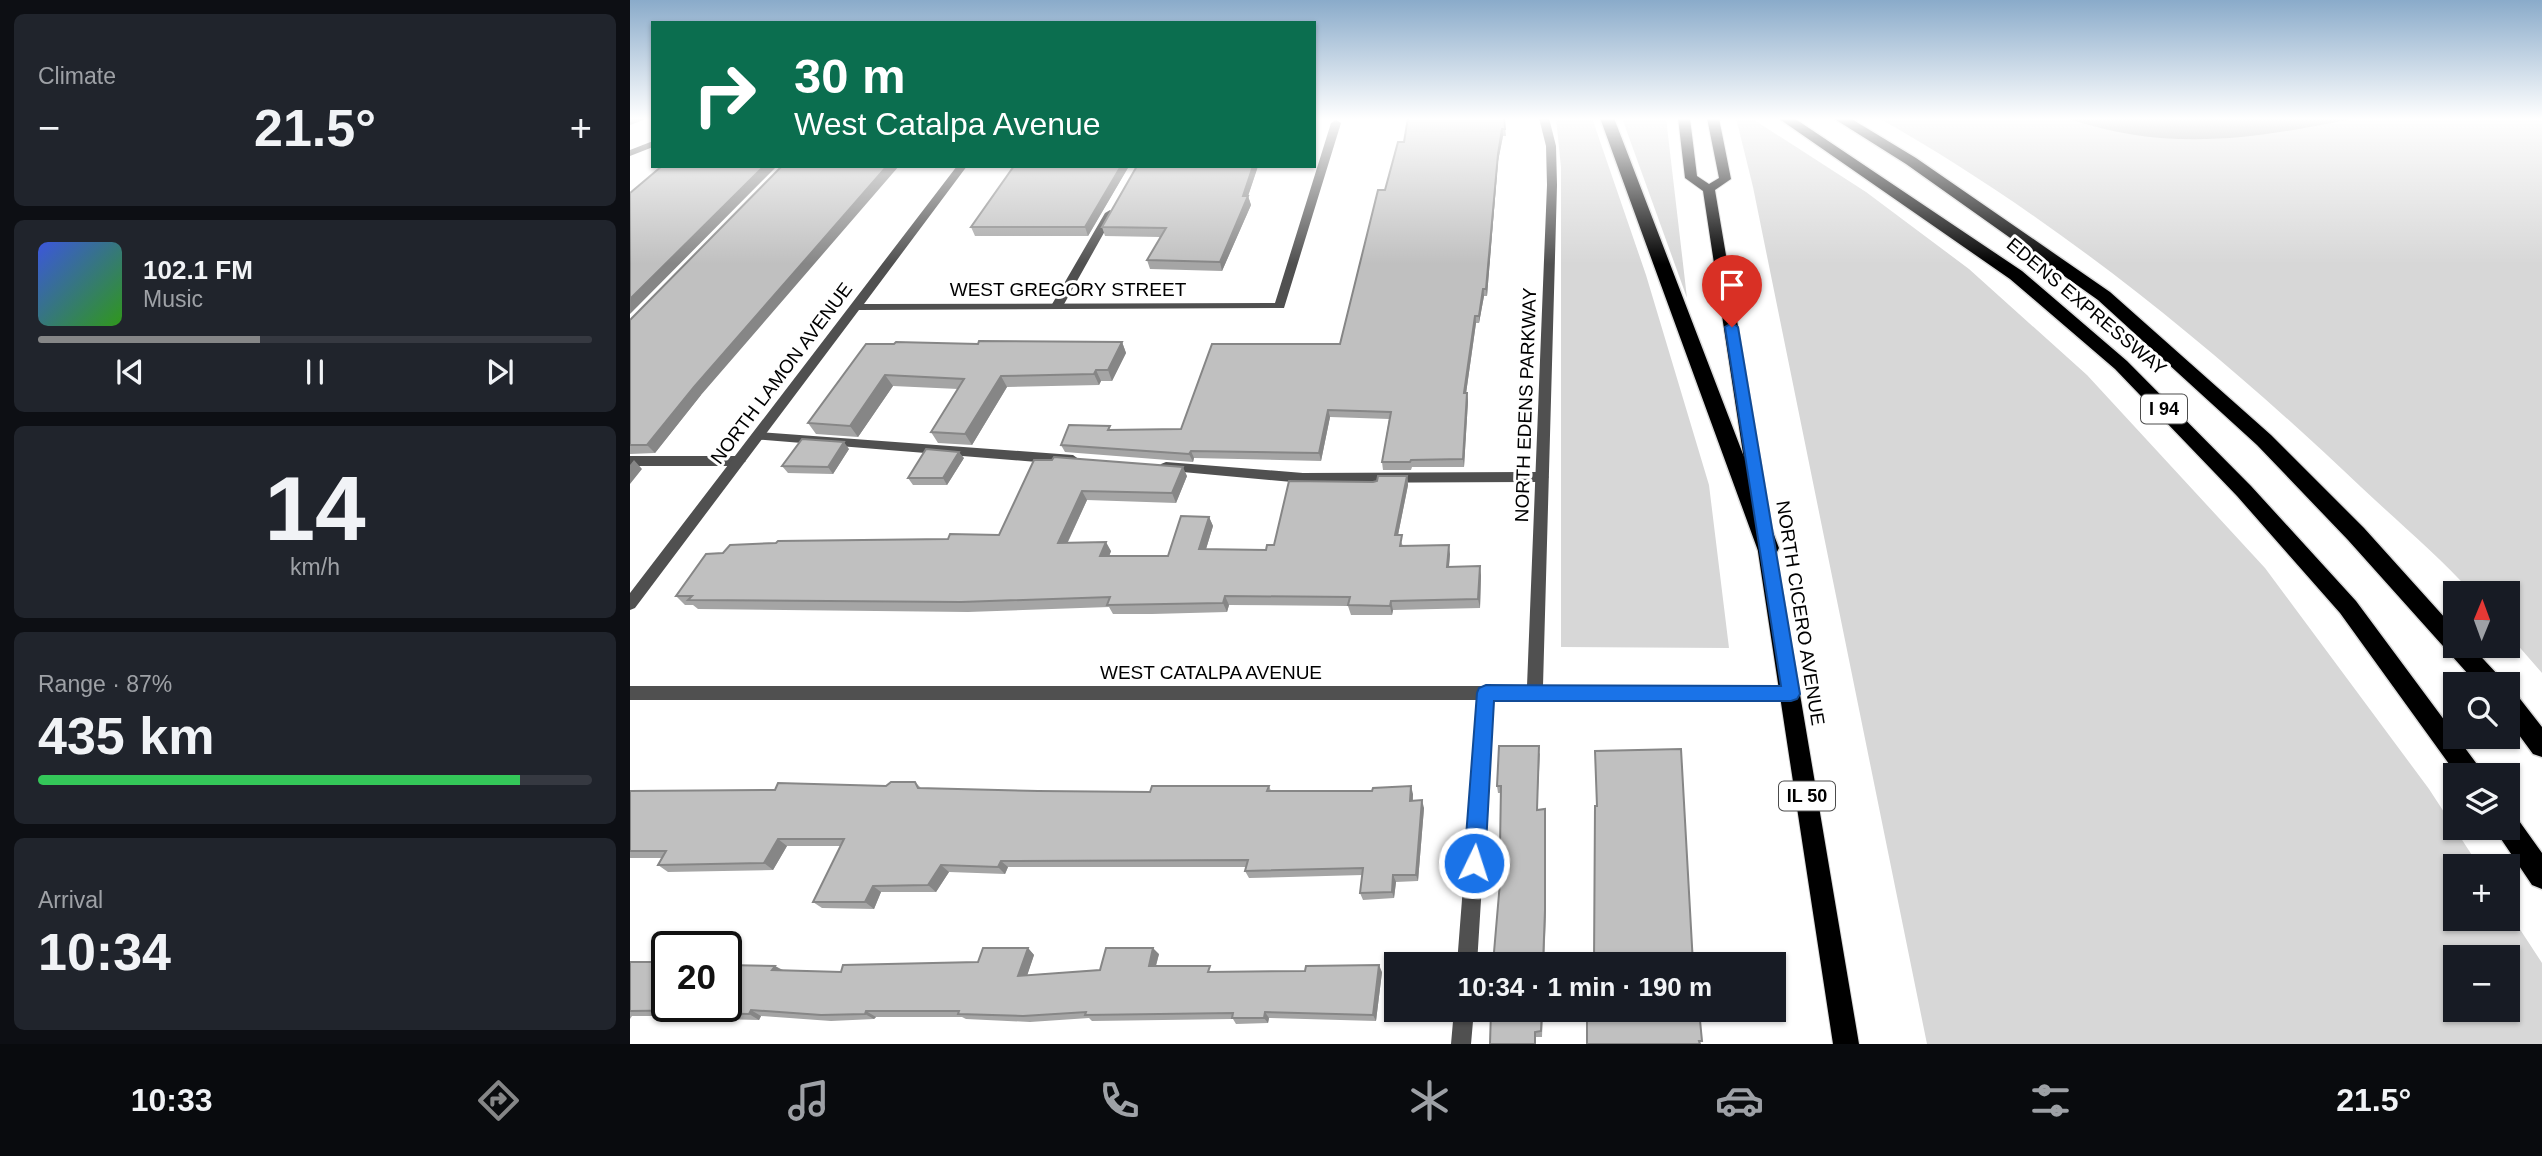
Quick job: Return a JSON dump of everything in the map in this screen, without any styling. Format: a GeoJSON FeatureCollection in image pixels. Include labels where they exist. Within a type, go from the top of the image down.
{"type":"FeatureCollection","features":[{"type":"Feature","properties":{"kind":"highway"},"geometry":{"type":"LineString","coordinates":[[1625,167],[1768,548]]}},
{"type":"Feature","properties":{"kind":"highway","name":"EDENS EXPRESSWAY"},"geometry":{"type":"LineString","coordinates":[[1857,167],[2016,275],[2121,365],[2244,491],[2348,607],[2463,763]]}},
{"type":"Feature","properties":{"kind":"highway","name":"EDENS EXPRESSWAY"},"geometry":{"type":"LineString","coordinates":[[1919,167],[2104,296],[2264,440],[2356,534],[2443,631]]}},
{"type":"Feature","properties":{"kind":"highway","name":"EDENS EXPRESSWAY"},"geometry":{"type":"LineString","coordinates":[[2468,658],[2481,672]]}},
{"type":"Feature","properties":{"kind":"highway"},"geometry":{"type":"LineString","coordinates":[[2520,718],[2542,746]]}},
{"type":"Feature","properties":{"kind":"highway"},"geometry":{"type":"LineString","coordinates":[[2517,840],[2542,876]]}},
{"type":"Feature","properties":{"kind":"main road","name":"NORTH CICERO AVENUE"},"geometry":{"type":"LineString","coordinates":[[1690,167],[1691,178],[1709,189],[1846,1044]]}},
{"type":"Feature","properties":{"kind":"main road"},"geometry":{"type":"LineString","coordinates":[[1709,189],[1725,179],[1723,167]]}},
{"type":"Feature","properties":{"kind":"street","name":"WEST GREGORY STREET"},"geometry":{"type":"LineString","coordinates":[[856,307],[1280,306],[1323,167]]}},
{"type":"Feature","properties":{"kind":"street","name":"NORTH EDENS PARKWAY"},"geometry":{"type":"LineString","coordinates":[[1535,693],[1551,167]]}},
{"type":"Feature","properties":{"kind":"street","name":"NORTH LAMON AVENUE"},"geometry":{"type":"LineString","coordinates":[[630,604],[960,168]]}},
{"type":"Feature","properties":{"kind":"street"},"geometry":{"type":"LineString","coordinates":[[1057,306],[1117,202]]}},
{"type":"Feature","properties":{"kind":"street"},"geometry":{"type":"LineString","coordinates":[[758,436],[1085,461]]}},
{"type":"Feature","properties":{"kind":"street"},"geometry":{"type":"LineString","coordinates":[[630,461],[739,461]]}},
{"type":"Feature","properties":{"kind":"street"},"geometry":{"type":"LineString","coordinates":[[1153,466],[1304,478],[1542,477]]}},
{"type":"Feature","properties":{"kind":"street","name":"WEST CATALPA AVENUE"},"geometry":{"type":"LineString","coordinates":[[630,693],[1791,694]]}},
{"type":"Feature","properties":{"kind":"street"},"geometry":{"type":"LineString","coordinates":[[1468,952],[1486,693]]}},
{"type":"Feature","properties":{"kind":"street"},"geometry":{"type":"LineString","coordinates":[[1461,1044],[1463,1022]]}},
{"type":"Feature","properties":{"kind":"shaded area"},"geometry":{"type":"Polygon","coordinates":[[[1561,167],[1609,167],[1646,275],[1709,485],[1729,648],[1561,647],[1561,167]]]}},
{"type":"Feature","properties":{"kind":"shaded area"},"geometry":{"type":"Polygon","coordinates":[[[1640,167],[1672,167],[1687,298],[1640,167]]]}},
{"type":"Feature","properties":{"kind":"shaded area"},"geometry":{"type":"Polygon","coordinates":[[[1748,167],[1827,167],[1866,192],[1969,269],[2087,375],[2265,568],[2429,789],[2443,811],[2443,840],[2462,840],[2471,854],[2443,854],[2443,931],[2520,929],[2542,963],[2542,1044],[1927,1044],[1748,167]]]}},
{"type":"Feature","properties":{"kind":"shaded area"},"geometry":{"type":"Polygon","coordinates":[[[1959,167],[2542,167],[2542,673],[2520,648],[2520,581],[2461,581],[2249,385],[2131,288],[2070,242],[1959,167]]]}},
{"type":"Feature","properties":{"kind":"building"},"geometry":{"type":"Polygon","coordinates":[[[1391,167],[1497,167],[1486,289],[1483,289],[1479,316],[1475,316],[1464,393],[1467,393],[1463,459],[1382,462],[1391,412],[1328,410],[1319,453],[1191,451],[1189,454],[1061,445],[1069,425],[1110,426],[1108,430],[1181,429],[1212,344],[1340,344],[1378,190],[1385,190],[1391,167]]]}},
{"type":"Feature","properties":{"kind":"building"},"geometry":{"type":"Polygon","coordinates":[[[660,168],[762,168],[630,299],[630,193],[660,168]]]}},
{"type":"Feature","properties":{"kind":"building"},"geometry":{"type":"Polygon","coordinates":[[[780,168],[885,168],[694,387],[647,445],[630,445],[630,320],[780,168]]]}},
{"type":"Feature","properties":{"kind":"building"},"geometry":{"type":"Polygon","coordinates":[[[1013,168],[1120,168],[1085,227],[971,227],[1013,168]]]}},
{"type":"Feature","properties":{"kind":"building"},"geometry":{"type":"Polygon","coordinates":[[[1136,168],[1252,168],[1243,196],[1248,196],[1220,262],[1147,260],[1166,228],[1102,227],[1136,168]]]}},
{"type":"Feature","properties":{"kind":"building"},"geometry":{"type":"Polygon","coordinates":[[[979,341],[1122,342],[1108,370],[1096,370],[1094,374],[1001,376],[965,434],[931,432],[964,379],[885,375],[850,426],[808,423],[866,344],[978,344],[979,341]]]}},
{"type":"Feature","properties":{"kind":"building"},"geometry":{"type":"Polygon","coordinates":[[[802,439],[844,442],[828,467],[782,466],[802,439]]]}},
{"type":"Feature","properties":{"kind":"building"},"geometry":{"type":"Polygon","coordinates":[[[926,449],[959,452],[943,478],[908,478],[926,449]]]}},
{"type":"Feature","properties":{"kind":"building"},"geometry":{"type":"Polygon","coordinates":[[[1054,457],[1183,467],[1172,493],[1082,491],[1058,543],[1106,542],[1100,556],[1168,556],[1181,516],[1209,517],[1199,549],[1266,550],[1267,545],[1274,545],[1289,481],[1373,482],[1377,481],[1378,476],[1407,476],[1395,535],[1402,535],[1400,546],[1449,545],[1447,567],[1480,566],[1478,599],[1391,601],[1390,606],[1348,605],[1350,597],[1225,596],[1223,603],[1107,605],[1110,597],[961,602],[688,600],[692,596],[676,596],[706,554],[723,553],[730,545],[778,541],[948,539],[950,534],[999,535],[1034,460],[1052,460],[1054,457]]]}},
{"type":"Feature","properties":{"kind":"building"},"geometry":{"type":"Polygon","coordinates":[[[1499,746],[1539,746],[1537,810],[1545,809],[1543,952],[1494,952],[1503,847],[1500,847],[1501,786],[1497,786],[1499,746]]]}},
{"type":"Feature","properties":{"kind":"building"},"geometry":{"type":"Polygon","coordinates":[[[1681,749],[1692,952],[1594,952],[1597,806],[1595,751],[1681,749]]]}},
{"type":"Feature","properties":{"kind":"building"},"geometry":{"type":"Polygon","coordinates":[[[891,782],[915,782],[918,788],[1150,792],[1152,786],[1269,786],[1267,791],[1372,791],[1373,788],[1411,786],[1410,801],[1422,800],[1416,875],[1393,875],[1392,892],[1360,893],[1363,868],[1245,871],[1248,860],[1001,861],[998,867],[941,865],[928,885],[873,886],[865,902],[813,902],[844,839],[778,839],[764,863],[658,865],[666,851],[630,851],[630,791],[775,790],[778,783],[886,786],[891,782]]]}},
{"type":"Feature","properties":{"kind":"building"},"geometry":{"type":"Polygon","coordinates":[[[983,948],[1028,948],[1018,976],[1100,970],[1106,948],[1153,948],[1149,966],[1210,966],[1208,972],[1305,971],[1306,966],[1379,965],[1373,1015],[1265,1012],[1264,1018],[1232,1018],[1233,1013],[1085,1015],[1086,1012],[1023,1016],[958,1014],[959,1011],[866,1011],[865,1014],[821,1015],[751,1010],[749,1014],[742,1014],[742,965],[775,966],[772,970],[841,972],[843,965],[978,962],[983,948]]]}},
{"type":"Feature","properties":{"kind":"building"},"geometry":{"type":"Polygon","coordinates":[[[630,962],[651,962],[651,1011],[630,1011],[630,962]]]}},
{"type":"Feature","properties":{"kind":"building"},"geometry":{"type":"Polygon","coordinates":[[[1491,1022],[1541,1022],[1541,1031],[1535,1032],[1535,1044],[1490,1044],[1491,1022]]]}},
{"type":"Feature","properties":{"kind":"building"},"geometry":{"type":"Polygon","coordinates":[[[1587,1022],[1700,1022],[1700,1044],[1587,1044],[1587,1022]]]}},
{"type":"Feature","properties":{"kind":"route"},"geometry":{"type":"LineString","coordinates":[[1474,863],[1486,693],[1791,694],[1732,327]]}}]}
